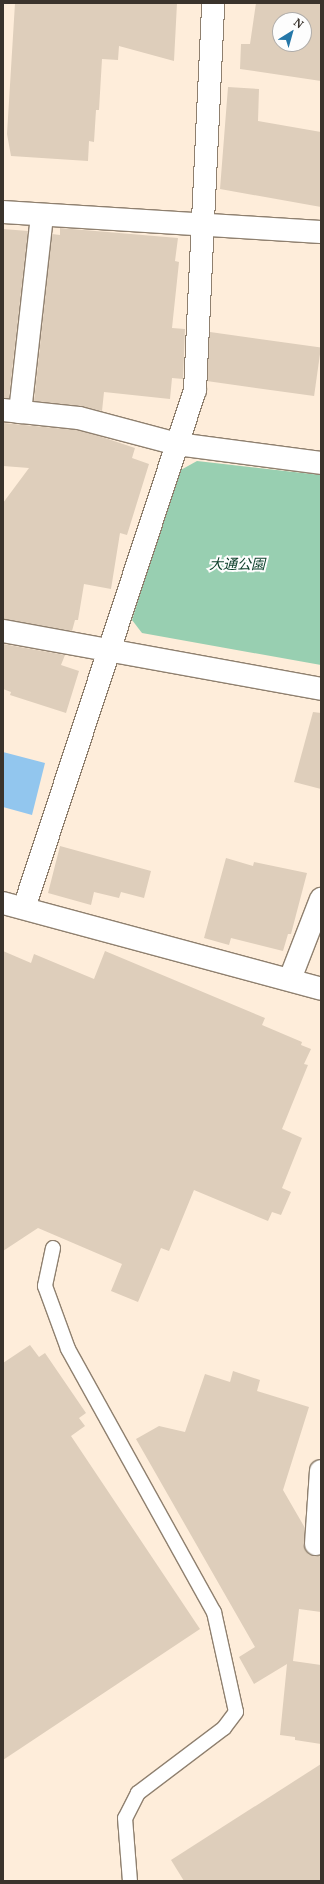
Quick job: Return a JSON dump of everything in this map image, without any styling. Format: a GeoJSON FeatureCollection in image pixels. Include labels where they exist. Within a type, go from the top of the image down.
{"type":"FeatureCollection","features":[{"type":"Feature","properties":{"kind":"street"},"geometry":{"type":"LineString","coordinates":[[24,908],[107,651],[195,390],[201,223],[213,3]]}},
{"type":"Feature","properties":{"kind":"street"},"geometry":{"type":"LineString","coordinates":[[3,212],[201,223],[321,232]]}},
{"type":"Feature","properties":{"kind":"street"},"geometry":{"type":"LineString","coordinates":[[42,214],[11,411],[79,418],[177,444],[321,463]]}},
{"type":"Feature","properties":{"kind":"street"},"geometry":{"type":"LineString","coordinates":[[3,631],[321,689]]}},
{"type":"Feature","properties":{"kind":"street"},"geometry":{"type":"LineString","coordinates":[[290,979],[321,899]]}},
{"type":"Feature","properties":{"kind":"street"},"geometry":{"type":"LineString","coordinates":[[3,903],[290,979],[321,989]]}},
{"type":"Feature","properties":{"kind":"street"},"geometry":{"type":"LineString","coordinates":[[316,1544],[321,1471]]}},
{"type":"Feature","properties":{"kind":"lane"},"geometry":{"type":"LineString","coordinates":[[53,1248],[45,1286],[68,1349],[214,1612],[236,1712],[224,1728],[138,1794],[126,1818],[130,1881]]}},
{"type":"Feature","properties":{"kind":"green space","name":"大通公園"},"geometry":{"type":"Polygon","coordinates":[[[197,461],[321,475],[321,665],[142,633],[132,620],[179,471],[197,461]]]}},
{"type":"Feature","properties":{"kind":"water"},"geometry":{"type":"Polygon","coordinates":[[[3,752],[45,763],[32,815],[3,807],[3,752]]]}},
{"type":"Feature","properties":{"kind":"building"},"geometry":{"type":"Polygon","coordinates":[[[15,3],[177,3],[174,61],[119,46],[118,60],[102,59],[99,110],[96,110],[94,142],[89,141],[88,161],[11,156],[7,134],[15,3]]]}},
{"type":"Feature","properties":{"kind":"building"},"geometry":{"type":"Polygon","coordinates":[[[256,3],[321,3],[321,81],[240,69],[241,44],[250,44],[256,3]]]}},
{"type":"Feature","properties":{"kind":"building"},"geometry":{"type":"Polygon","coordinates":[[[228,87],[259,89],[258,121],[321,132],[321,207],[220,189],[228,87]]]}},
{"type":"Feature","properties":{"kind":"building"},"geometry":{"type":"Polygon","coordinates":[[[60,228],[178,238],[175,261],[179,262],[172,328],[185,329],[183,379],[172,378],[170,399],[104,392],[102,411],[80,406],[34,401],[52,234],[60,235],[60,228]]]}},
{"type":"Feature","properties":{"kind":"building"},"geometry":{"type":"Polygon","coordinates":[[[3,229],[28,231],[9,398],[3,398],[3,229]]]}},
{"type":"Feature","properties":{"kind":"building"},"geometry":{"type":"Polygon","coordinates":[[[210,332],[321,348],[314,396],[203,381],[210,332]]]}},
{"type":"Feature","properties":{"kind":"building"},"geometry":{"type":"Polygon","coordinates":[[[3,423],[77,430],[99,436],[135,448],[132,458],[149,464],[127,535],[120,533],[111,589],[84,584],[78,620],[75,620],[72,631],[3,619],[3,503],[29,468],[3,466],[3,423]]]}},
{"type":"Feature","properties":{"kind":"building"},"geometry":{"type":"Polygon","coordinates":[[[3,644],[65,655],[61,665],[79,671],[66,713],[10,695],[11,692],[3,689],[3,644]]]}},
{"type":"Feature","properties":{"kind":"building"},"geometry":{"type":"Polygon","coordinates":[[[313,712],[321,713],[321,789],[294,782],[313,712]]]}},
{"type":"Feature","properties":{"kind":"building"},"geometry":{"type":"Polygon","coordinates":[[[60,846],[151,871],[144,898],[121,892],[119,898],[94,892],[91,905],[48,893],[60,846]]]}},
{"type":"Feature","properties":{"kind":"building"},"geometry":{"type":"Polygon","coordinates":[[[226,858],[253,866],[254,862],[307,873],[291,934],[288,934],[283,951],[231,938],[229,945],[204,938],[226,858]]]}},
{"type":"Feature","properties":{"kind":"building"},"geometry":{"type":"Polygon","coordinates":[[[3,951],[31,963],[34,954],[94,979],[105,951],[265,1018],[262,1025],[302,1042],[301,1045],[311,1049],[304,1064],[308,1065],[282,1129],[302,1138],[282,1188],[291,1192],[281,1215],[272,1212],[268,1221],[194,1190],[169,1251],[161,1248],[138,1302],[111,1291],[122,1264],[38,1228],[3,1251],[3,951]]]}},
{"type":"Feature","properties":{"kind":"building"},"geometry":{"type":"Polygon","coordinates":[[[30,1345],[39,1357],[45,1353],[86,1413],[79,1418],[85,1426],[71,1436],[200,1629],[3,1760],[3,1363],[30,1345]]]}},
{"type":"Feature","properties":{"kind":"building"},"geometry":{"type":"Polygon","coordinates":[[[233,1371],[260,1380],[257,1391],[309,1407],[283,1490],[305,1528],[305,1550],[309,1555],[321,1557],[321,1612],[299,1609],[293,1661],[321,1665],[321,1744],[295,1740],[295,1737],[280,1735],[287,1664],[254,1684],[239,1657],[255,1647],[136,1439],[159,1426],[185,1432],[205,1374],[230,1382],[233,1371]]]}},
{"type":"Feature","properties":{"kind":"building"},"geometry":{"type":"Polygon","coordinates":[[[321,1764],[321,1881],[184,1881],[171,1860],[321,1764]]]}}]}
